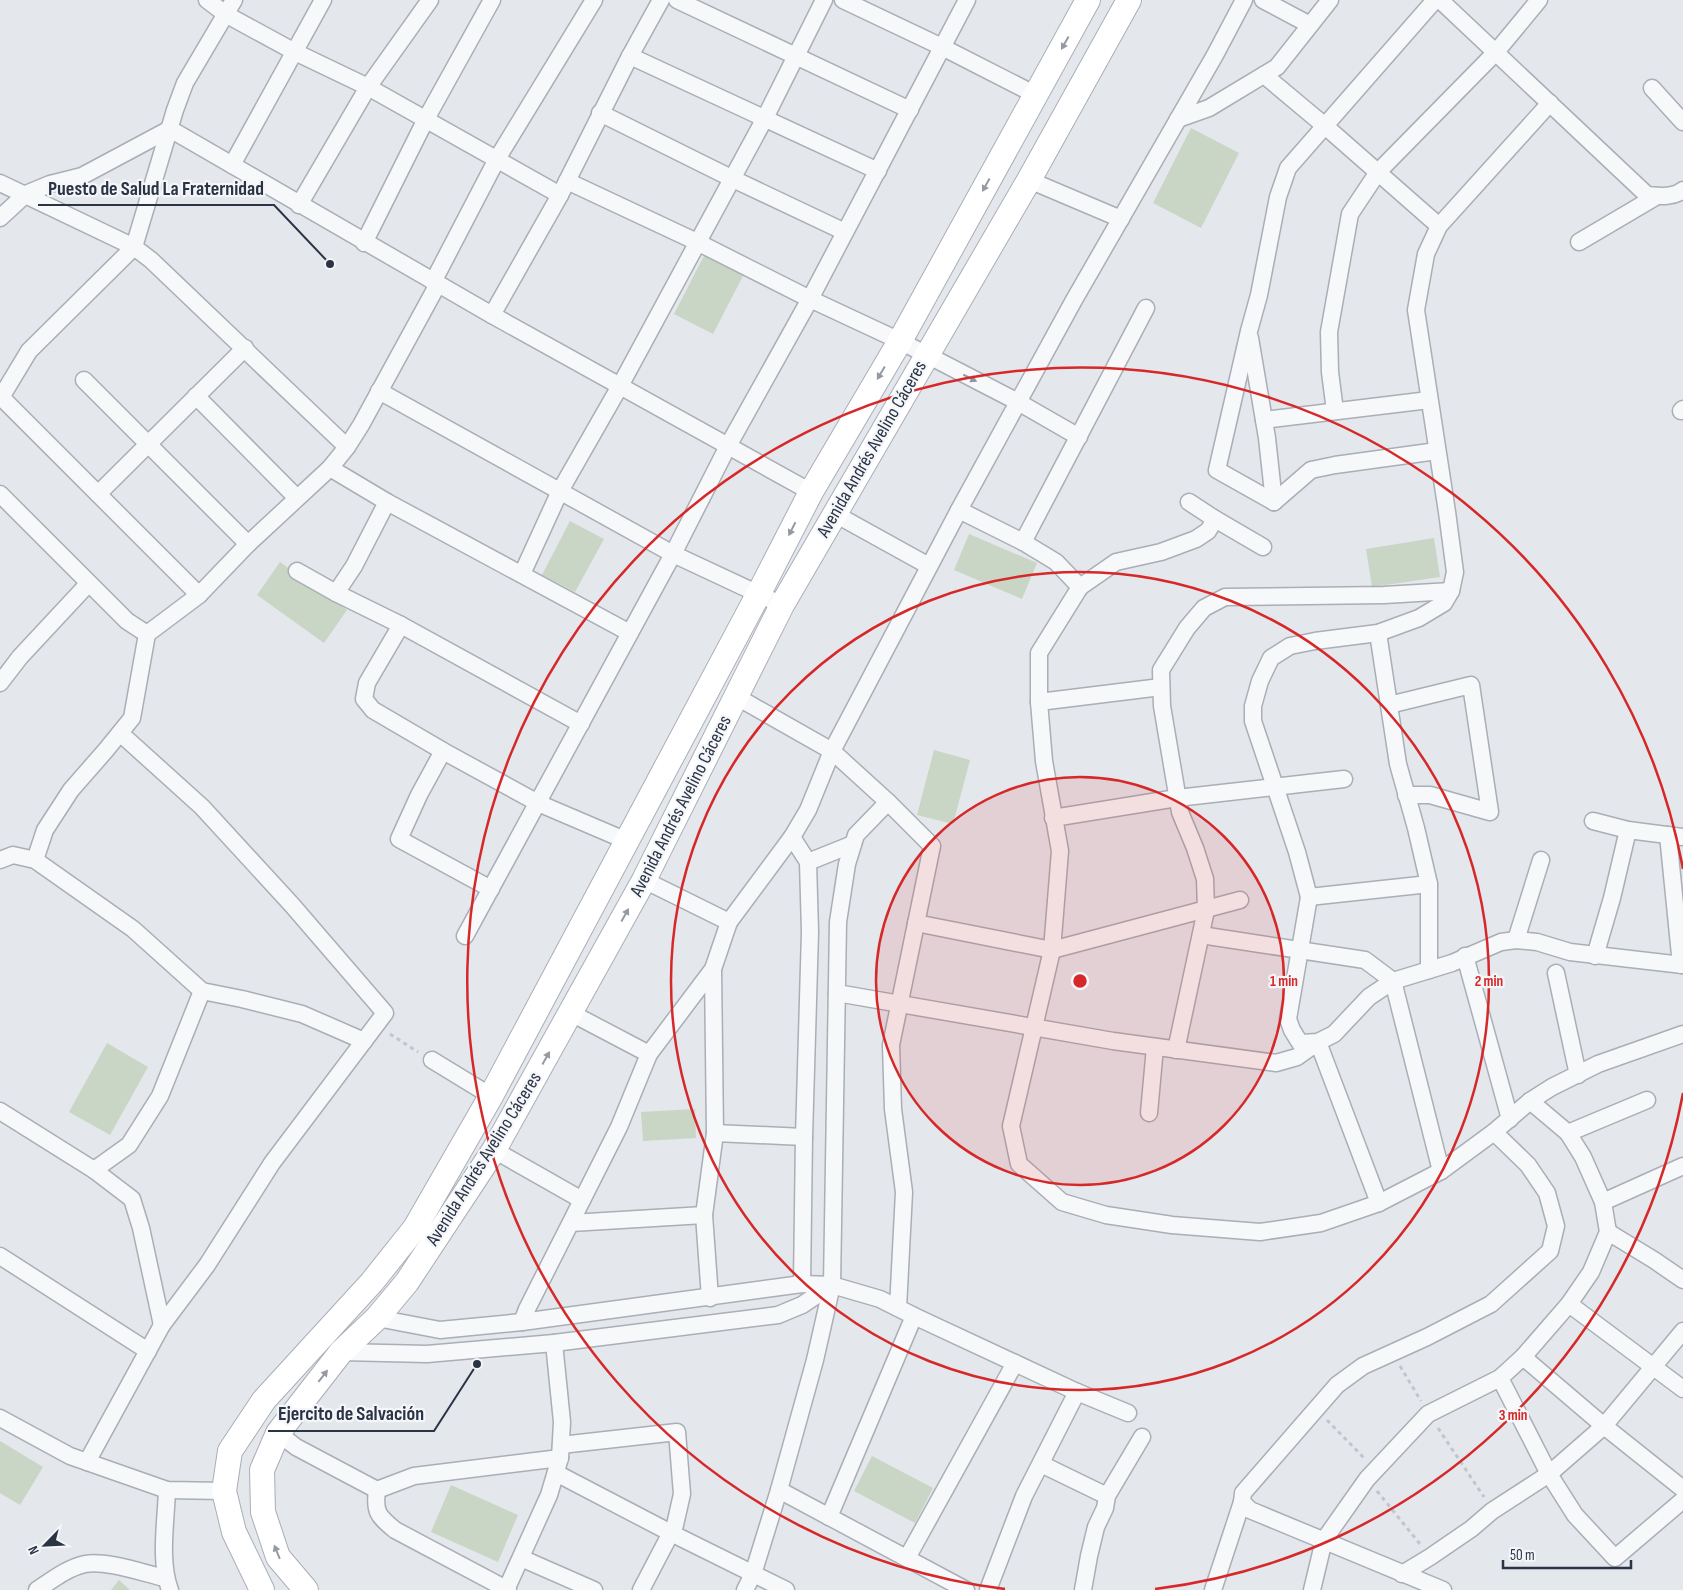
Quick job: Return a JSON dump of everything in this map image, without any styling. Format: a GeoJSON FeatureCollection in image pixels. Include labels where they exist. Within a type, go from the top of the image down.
{"type":"FeatureCollection","features":[{"type":"Feature","properties":{"kind":"street"},"geometry":{"type":"LineString","coordinates":[[207,0],[230,7],[295,52],[368,87],[497,159],[697,242],[810,299],[900,341],[1018,402],[1079,437]]}},
{"type":"Feature","properties":{"kind":"street"},"geometry":{"type":"LineString","coordinates":[[232,165],[323,0]]}},
{"type":"Feature","properties":{"kind":"street"},"geometry":{"type":"LineString","coordinates":[[299,205],[368,87],[430,0]]}},
{"type":"Feature","properties":{"kind":"street"},"geometry":{"type":"LineString","coordinates":[[364,243],[426,119],[492,0]]}},
{"type":"Feature","properties":{"kind":"street"},"geometry":{"type":"LineString","coordinates":[[35,860],[45,830],[71,790],[132,718],[147,634],[199,595],[248,544],[330,468],[362,425],[436,283],[497,159],[594,0]]}},
{"type":"Feature","properties":{"kind":"street"},"geometry":{"type":"LineString","coordinates":[[492,315],[564,188],[600,113],[661,0]]}},
{"type":"Feature","properties":{"kind":"street"},"geometry":{"type":"LineString","coordinates":[[677,0],[910,110]]}},
{"type":"Feature","properties":{"kind":"street"},"geometry":{"type":"LineString","coordinates":[[522,574],[560,491],[620,386],[764,118],[824,0]]}},
{"type":"Feature","properties":{"kind":"street"},"geometry":{"type":"LineString","coordinates":[[843,0],[942,47],[1036,95]]}},
{"type":"Feature","properties":{"kind":"street"},"geometry":{"type":"LineString","coordinates":[[465,936],[673,554],[728,446],[810,299],[967,0]]}},
{"type":"Feature","properties":{"kind":"street","name":"Avenida Andrés Avelino Cáceres"},"geometry":{"type":"LineString","coordinates":[[262,1590],[234,1532],[224,1491],[230,1451],[264,1400],[372,1282],[415,1228],[491,1096],[811,492],[900,341],[1088,0]]}},
{"type":"Feature","properties":{"kind":"street","name":"Avenida Andrés Avelino Cáceres"},"geometry":{"type":"LineString","coordinates":[[306,1590],[278,1557],[263,1512],[262,1470],[278,1433],[341,1352],[377,1318],[407,1282],[494,1150],[644,880],[782,605],[1029,180],[1129,0]]}},
{"type":"Feature","properties":{"kind":"street"},"geometry":{"type":"LineString","coordinates":[[522,1322],[619,1127],[648,1054],[713,969],[729,922],[792,837],[808,810],[832,751],[959,510],[1018,402],[1215,55],[1244,0]]}},
{"type":"Feature","properties":{"kind":"street"},"geometry":{"type":"LineString","coordinates":[[1263,0],[1310,25]]}},
{"type":"Feature","properties":{"kind":"street"},"geometry":{"type":"LineString","coordinates":[[1178,119],[1209,108],[1277,68],[1330,0]]}},
{"type":"Feature","properties":{"kind":"street"},"geometry":{"type":"LineString","coordinates":[[1274,502],[1217,470],[1259,295],[1278,197],[1288,168],[1436,0]]}},
{"type":"Feature","properties":{"kind":"street"},"geometry":{"type":"LineString","coordinates":[[1440,0],[1647,195],[1665,197],[1683,190]]}},
{"type":"Feature","properties":{"kind":"street"},"geometry":{"type":"LineString","coordinates":[[1335,411],[1330,372],[1329,332],[1350,214],[1378,172],[1496,52],[1539,0]]}},
{"type":"Feature","properties":{"kind":"street"},"geometry":{"type":"LineString","coordinates":[[199,595],[1,397],[29,351],[134,247],[175,110],[185,83],[230,7]]}},
{"type":"Feature","properties":{"kind":"street"},"geometry":{"type":"LineString","coordinates":[[630,56],[878,171]]}},
{"type":"Feature","properties":{"kind":"street"},"geometry":{"type":"LineString","coordinates":[[1264,75],[1439,226]]}},
{"type":"Feature","properties":{"kind":"street"},"geometry":{"type":"LineString","coordinates":[[1652,88],[1683,122]]}},
{"type":"Feature","properties":{"kind":"street"},"geometry":{"type":"LineString","coordinates":[[1318,1042],[1300,1043],[1288,1019],[1309,897],[1297,852],[1253,721],[1252,706],[1260,681],[1271,658],[1290,646],[1378,633],[1419,618],[1444,603],[1451,591],[1455,572],[1416,310],[1426,254],[1439,226],[1550,103]]}},
{"type":"Feature","properties":{"kind":"street"},"geometry":{"type":"LineString","coordinates":[[600,113],[845,232]]}},
{"type":"Feature","properties":{"kind":"street"},"geometry":{"type":"LineString","coordinates":[[170,129],[364,243],[811,492]]}},
{"type":"Feature","properties":{"kind":"street"},"geometry":{"type":"LineString","coordinates":[[0,218],[18,199],[26,194],[50,184],[82,176],[170,129]]}},
{"type":"Feature","properties":{"kind":"street"},"geometry":{"type":"LineString","coordinates":[[1029,180],[1121,219]]}},
{"type":"Feature","properties":{"kind":"street"},"geometry":{"type":"LineString","coordinates":[[0,183],[134,247],[151,260],[245,348],[347,447]]}},
{"type":"Feature","properties":{"kind":"street"},"geometry":{"type":"LineString","coordinates":[[1579,242],[1657,196]]}},
{"type":"Feature","properties":{"kind":"street"},"geometry":{"type":"LineString","coordinates":[[1023,542],[1146,308]]}},
{"type":"Feature","properties":{"kind":"street"},"geometry":{"type":"LineString","coordinates":[[1249,331],[1264,420],[1274,502]]}},
{"type":"Feature","properties":{"kind":"street"},"geometry":{"type":"LineString","coordinates":[[98,494],[245,348]]}},
{"type":"Feature","properties":{"kind":"street"},"geometry":{"type":"LineString","coordinates":[[84,380],[248,544]]}},
{"type":"Feature","properties":{"kind":"street"},"geometry":{"type":"LineString","coordinates":[[379,391],[673,554],[782,605]]}},
{"type":"Feature","properties":{"kind":"street"},"geometry":{"type":"LineString","coordinates":[[196,396],[297,498]]}},
{"type":"Feature","properties":{"kind":"street"},"geometry":{"type":"LineString","coordinates":[[1264,420],[1429,400]]}},
{"type":"Feature","properties":{"kind":"street"},"geometry":{"type":"LineString","coordinates":[[1274,502],[1311,470],[1335,464],[1437,452]]}},
{"type":"Feature","properties":{"kind":"street"},"geometry":{"type":"LineString","coordinates":[[330,468],[387,502],[630,634]]}},
{"type":"Feature","properties":{"kind":"street"},"geometry":{"type":"LineString","coordinates":[[0,494],[126,621],[147,634]]}},
{"type":"Feature","properties":{"kind":"street"},"geometry":{"type":"LineString","coordinates":[[336,593],[354,566],[387,502]]}},
{"type":"Feature","properties":{"kind":"street"},"geometry":{"type":"LineString","coordinates":[[1190,502],[1263,547]]}},
{"type":"Feature","properties":{"kind":"street"},"geometry":{"type":"LineString","coordinates":[[959,510],[1023,542],[1056,562],[1080,587]]}},
{"type":"Feature","properties":{"kind":"street"},"geometry":{"type":"LineString","coordinates":[[835,514],[929,566]]}},
{"type":"Feature","properties":{"kind":"street"},"geometry":{"type":"LineString","coordinates":[[1215,519],[1208,531],[1196,539],[1161,552],[1116,562],[1080,587],[1039,652],[1044,761],[1060,851],[1052,950],[1011,1126],[1019,1164],[1062,1202],[1115,1216],[1172,1225],[1260,1232],[1321,1224],[1379,1204],[1441,1171],[1494,1132],[1530,1101],[1552,1087],[1598,1064],[1683,1034]]}},
{"type":"Feature","properties":{"kind":"street"},"geometry":{"type":"LineString","coordinates":[[297,571],[336,593],[401,624],[581,724]]}},
{"type":"Feature","properties":{"kind":"street"},"geometry":{"type":"LineString","coordinates":[[0,684],[20,656],[88,584]]}},
{"type":"Feature","properties":{"kind":"street"},"geometry":{"type":"LineString","coordinates":[[1176,1050],[1206,910],[1205,879],[1180,812],[1177,798],[1162,706],[1161,670],[1187,628],[1204,608],[1225,597],[1384,595],[1451,591]]}},
{"type":"Feature","properties":{"kind":"street"},"geometry":{"type":"LineString","coordinates":[[401,624],[368,683],[364,699],[373,710],[538,803],[627,841]]}},
{"type":"Feature","properties":{"kind":"street"},"geometry":{"type":"LineString","coordinates":[[1378,633],[1398,764],[1416,828],[1428,884],[1429,970]]}},
{"type":"Feature","properties":{"kind":"street"},"geometry":{"type":"LineString","coordinates":[[1389,705],[1471,685],[1490,812],[1430,795],[1406,795]]}},
{"type":"Feature","properties":{"kind":"street"},"geometry":{"type":"LineString","coordinates":[[1040,702],[1162,687]]}},
{"type":"Feature","properties":{"kind":"street"},"geometry":{"type":"LineString","coordinates":[[736,697],[832,751],[888,802],[932,846],[891,1045],[893,1110],[904,1192],[898,1308]]}},
{"type":"Feature","properties":{"kind":"street"},"geometry":{"type":"LineString","coordinates":[[87,1462],[162,1325],[207,1265],[272,1163],[385,1013],[298,912],[202,807],[120,733]]}},
{"type":"Feature","properties":{"kind":"street"},"geometry":{"type":"LineString","coordinates":[[443,751],[419,795],[399,839],[491,889]]}},
{"type":"Feature","properties":{"kind":"street"},"geometry":{"type":"LineString","coordinates":[[1053,818],[1177,798],[1344,779]]}},
{"type":"Feature","properties":{"kind":"street"},"geometry":{"type":"LineString","coordinates":[[745,1590],[753,1574],[779,1490],[816,1360],[832,1285],[838,922],[847,864],[856,835],[888,802]]}},
{"type":"Feature","properties":{"kind":"street"},"geometry":{"type":"LineString","coordinates":[[836,993],[1155,1047],[1276,1063],[1297,1057],[1318,1042],[1334,1034],[1369,997],[1393,981],[1452,963],[1501,942],[1516,940],[1538,942],[1570,952],[1595,956],[1682,965],[1676,836],[1628,830],[1593,821]]}},
{"type":"Feature","properties":{"kind":"street"},"geometry":{"type":"LineString","coordinates":[[1595,956],[1612,898],[1628,830]]}},
{"type":"Feature","properties":{"kind":"street"},"geometry":{"type":"LineString","coordinates":[[792,837],[808,862],[810,932],[802,1284]]}},
{"type":"Feature","properties":{"kind":"street"},"geometry":{"type":"LineString","coordinates":[[808,862],[853,844]]}},
{"type":"Feature","properties":{"kind":"street"},"geometry":{"type":"LineString","coordinates":[[0,860],[13,855],[35,860],[133,929],[202,991],[302,1014],[364,1041]]}},
{"type":"Feature","properties":{"kind":"street"},"geometry":{"type":"LineString","coordinates":[[1516,940],[1541,860]]}},
{"type":"Feature","properties":{"kind":"street"},"geometry":{"type":"LineString","coordinates":[[644,880],[729,922]]}},
{"type":"Feature","properties":{"kind":"street"},"geometry":{"type":"LineString","coordinates":[[1309,897],[1428,884]]}},
{"type":"Feature","properties":{"kind":"street"},"geometry":{"type":"LineString","coordinates":[[916,923],[1052,950],[1240,900]]}},
{"type":"Feature","properties":{"kind":"street"},"geometry":{"type":"LineString","coordinates":[[1201,935],[1365,960],[1393,981],[1441,1171]]}},
{"type":"Feature","properties":{"kind":"street"},"geometry":{"type":"LineString","coordinates":[[1465,956],[1510,1119]]}},
{"type":"Feature","properties":{"kind":"street"},"geometry":{"type":"LineString","coordinates":[[710,1298],[704,1215],[715,1133],[713,969]]}},
{"type":"Feature","properties":{"kind":"street"},"geometry":{"type":"LineString","coordinates":[[1556,974],[1578,1075]]}},
{"type":"Feature","properties":{"kind":"street"},"geometry":{"type":"LineString","coordinates":[[94,1170],[129,1145],[160,1096],[202,991]]}},
{"type":"Feature","properties":{"kind":"street"},"geometry":{"type":"LineString","coordinates":[[571,1012],[648,1054]]}},
{"type":"Feature","properties":{"kind":"street"},"geometry":{"type":"LineString","coordinates":[[1318,1042],[1379,1204]]}},
{"type":"Feature","properties":{"kind":"street"},"geometry":{"type":"LineString","coordinates":[[1149,1113],[1155,1047]]}},
{"type":"Feature","properties":{"kind":"street"},"geometry":{"type":"LineString","coordinates":[[432,1060],[491,1096]]}},
{"type":"Feature","properties":{"kind":"street"},"geometry":{"type":"LineString","coordinates":[[1568,1133],[1647,1100]]}},
{"type":"Feature","properties":{"kind":"street"},"geometry":{"type":"LineString","coordinates":[[1312,1590],[1324,1540],[1371,1474],[1428,1414],[1500,1378],[1523,1357],[1569,1304],[1591,1272],[1608,1232],[1603,1202],[1583,1157],[1568,1133],[1530,1101]]}},
{"type":"Feature","properties":{"kind":"street"},"geometry":{"type":"LineString","coordinates":[[0,1112],[94,1170],[132,1200],[141,1228],[162,1325]]}},
{"type":"Feature","properties":{"kind":"street"},"geometry":{"type":"LineString","coordinates":[[1213,1590],[1242,1502],[1243,1492],[1337,1385],[1363,1366],[1427,1337],[1491,1304],[1550,1251],[1556,1226],[1547,1193],[1528,1165],[1494,1132]]}},
{"type":"Feature","properties":{"kind":"street"},"geometry":{"type":"LineString","coordinates":[[715,1133],[804,1137]]}},
{"type":"Feature","properties":{"kind":"street"},"geometry":{"type":"LineString","coordinates":[[494,1150],[582,1200]]}},
{"type":"Feature","properties":{"kind":"street"},"geometry":{"type":"LineString","coordinates":[[1603,1202],[1683,1166]]}},
{"type":"Feature","properties":{"kind":"street"},"geometry":{"type":"LineString","coordinates":[[571,1223],[704,1215]]}},
{"type":"Feature","properties":{"kind":"street"},"geometry":{"type":"LineString","coordinates":[[1608,1232],[1683,1280]]}},
{"type":"Feature","properties":{"kind":"street"},"geometry":{"type":"LineString","coordinates":[[0,1256],[148,1351]]}},
{"type":"Feature","properties":{"kind":"street"},"geometry":{"type":"LineString","coordinates":[[329,1329],[377,1318],[440,1330],[522,1322],[710,1298],[802,1284],[832,1285],[880,1299],[1077,1392],[1128,1413]]}},
{"type":"Feature","properties":{"kind":"street"},"geometry":{"type":"LineString","coordinates":[[341,1352],[428,1354],[554,1343],[778,1315],[802,1306],[832,1285]]}},
{"type":"Feature","properties":{"kind":"street"},"geometry":{"type":"LineString","coordinates":[[1569,1304],[1683,1389]]}},
{"type":"Feature","properties":{"kind":"street"},"geometry":{"type":"LineString","coordinates":[[829,1517],[914,1316]]}},
{"type":"Feature","properties":{"kind":"street"},"geometry":{"type":"LineString","coordinates":[[1402,1574],[1470,1529],[1492,1510],[1549,1474],[1604,1426],[1683,1331]]}},
{"type":"Feature","properties":{"kind":"street"},"geometry":{"type":"LineString","coordinates":[[377,1490],[375,1506],[382,1519],[395,1530],[507,1590],[550,1495],[559,1459],[562,1422],[554,1343]]}},
{"type":"Feature","properties":{"kind":"street"},"geometry":{"type":"LineString","coordinates":[[1523,1357],[1604,1426],[1683,1489]]}},
{"type":"Feature","properties":{"kind":"street"},"geometry":{"type":"LineString","coordinates":[[907,1558],[1015,1362]]}},
{"type":"Feature","properties":{"kind":"street"},"geometry":{"type":"LineString","coordinates":[[1500,1378],[1549,1474],[1575,1516],[1614,1558],[1683,1500]]}},
{"type":"Feature","properties":{"kind":"street"},"geometry":{"type":"LineString","coordinates":[[988,1590],[1024,1496],[1077,1392]]}},
{"type":"Feature","properties":{"kind":"street"},"geometry":{"type":"LineString","coordinates":[[0,1418],[70,1456],[167,1490],[224,1491]]}},
{"type":"Feature","properties":{"kind":"street"},"geometry":{"type":"LineString","coordinates":[[278,1433],[296,1448],[377,1490],[414,1476],[559,1459],[677,1432],[682,1494],[675,1525],[641,1590]]}},
{"type":"Feature","properties":{"kind":"street"},"geometry":{"type":"LineString","coordinates":[[1083,1590],[1096,1527],[1105,1508],[1107,1496],[1142,1437]]}},
{"type":"Feature","properties":{"kind":"street"},"geometry":{"type":"LineString","coordinates":[[559,1459],[671,1533],[786,1590]]}},
{"type":"Feature","properties":{"kind":"street"},"geometry":{"type":"LineString","coordinates":[[1041,1464],[1107,1496]]}},
{"type":"Feature","properties":{"kind":"street"},"geometry":{"type":"LineString","coordinates":[[37,1590],[60,1574],[85,1564],[103,1563],[168,1584],[164,1563],[167,1490]]}},
{"type":"Feature","properties":{"kind":"street"},"geometry":{"type":"LineString","coordinates":[[779,1490],[966,1590]]}},
{"type":"Feature","properties":{"kind":"street"},"geometry":{"type":"LineString","coordinates":[[1242,1502],[1250,1510],[1443,1590]]}},
{"type":"Feature","properties":{"kind":"street"},"geometry":{"type":"LineString","coordinates":[[520,1558],[594,1590]]}},
{"type":"Feature","properties":{"kind":"path"},"geometry":{"type":"LineString","coordinates":[[376,1026],[432,1060]]}},
{"type":"Feature","properties":{"kind":"path"},"geometry":{"type":"LineString","coordinates":[[1392,1353],[1428,1414],[1492,1510]]}},
{"type":"Feature","properties":{"kind":"path"},"geometry":{"type":"LineString","coordinates":[[1316,1409],[1371,1474],[1430,1556]]}},
{"type":"Feature","properties":{"kind":"green space"},"geometry":{"type":"Polygon","coordinates":[[[1191,128],[1239,153],[1201,228],[1153,203],[1191,128]]]}},
{"type":"Feature","properties":{"kind":"green space"},"geometry":{"type":"Polygon","coordinates":[[[705,254],[744,274],[713,334],[674,314],[705,254]]]}},
{"type":"Feature","properties":{"kind":"green space"},"geometry":{"type":"Polygon","coordinates":[[[570,521],[604,539],[575,592],[542,575],[570,521]]]}},
{"type":"Feature","properties":{"kind":"green space"},"geometry":{"type":"Polygon","coordinates":[[[969,534],[1037,563],[1022,599],[954,570],[969,534]]]}},
{"type":"Feature","properties":{"kind":"green space"},"geometry":{"type":"Polygon","coordinates":[[[1434,538],[1440,577],[1372,587],[1366,549],[1434,538]]]}},
{"type":"Feature","properties":{"kind":"green space"},"geometry":{"type":"Polygon","coordinates":[[[280,562],[347,610],[324,643],[257,595],[280,562]]]}},
{"type":"Feature","properties":{"kind":"green space"},"geometry":{"type":"Polygon","coordinates":[[[934,750],[970,760],[953,824],[917,815],[934,750]]]}},
{"type":"Feature","properties":{"kind":"green space"},"geometry":{"type":"Polygon","coordinates":[[[107,1043],[148,1067],[110,1135],[69,1112],[107,1043]]]}},
{"type":"Feature","properties":{"kind":"green space"},"geometry":{"type":"Polygon","coordinates":[[[695,1109],[696,1138],[643,1141],[641,1112],[695,1109]]]}},
{"type":"Feature","properties":{"kind":"green space"},"geometry":{"type":"Polygon","coordinates":[[[0,1441],[43,1467],[20,1505],[0,1493],[0,1441]]]}},
{"type":"Feature","properties":{"kind":"green space"},"geometry":{"type":"Polygon","coordinates":[[[872,1456],[933,1488],[915,1523],[854,1491],[872,1456]]]}},
{"type":"Feature","properties":{"kind":"green space"},"geometry":{"type":"Polygon","coordinates":[[[451,1485],[518,1515],[498,1562],[431,1532],[451,1485]]]}},
{"type":"Feature","properties":{"kind":"green space"},"geometry":{"type":"Polygon","coordinates":[[[119,1580],[130,1590],[111,1590],[119,1580]]]}},
{"type":"Feature","properties":{"kind":"place","name":"Puesto de Salud La Fraternidad"},"geometry":{"type":"Point","coordinates":[330,264]}},
{"type":"Feature","properties":{"kind":"place","name":"Ejercito de Salvación"},"geometry":{"type":"Point","coordinates":[477,1364]}}]}
